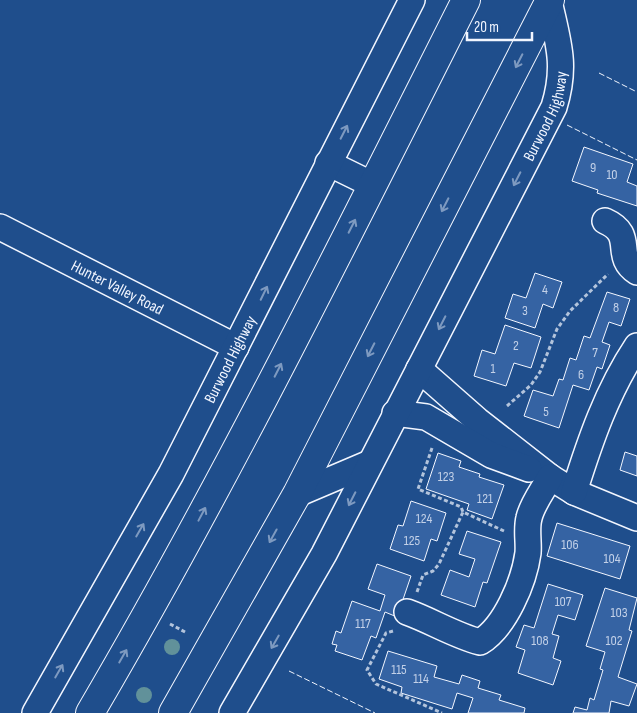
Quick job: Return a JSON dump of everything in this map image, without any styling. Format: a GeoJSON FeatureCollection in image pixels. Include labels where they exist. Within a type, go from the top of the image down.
{"type":"FeatureCollection","features":[{"type":"Feature","properties":{"kind":"highway"},"geometry":{"type":"LineString","coordinates":[[90,713],[149,612],[266,393],[466,0]]}},
{"type":"Feature","properties":{"kind":"highway","name":"Burwood Highway"},"geometry":{"type":"LineString","coordinates":[[172,713],[297,494],[550,1]]}},
{"type":"Feature","properties":{"kind":"street","name":"Burwood Highway"},"geometry":{"type":"LineString","coordinates":[[35,713],[148,516],[412,0]]}},
{"type":"Feature","properties":{"kind":"street","name":"Burwood Highway"},"geometry":{"type":"LineString","coordinates":[[232,713],[307,587],[554,107],[559,90],[562,64],[550,1]]}},
{"type":"Feature","properties":{"kind":"street"},"geometry":{"type":"LineString","coordinates":[[328,163],[373,185]]}},
{"type":"Feature","properties":{"kind":"street"},"geometry":{"type":"LineString","coordinates":[[605,222],[618,226],[624,237],[631,265]]}},
{"type":"Feature","properties":{"kind":"street","name":"Hunter Valley Road"},"geometry":{"type":"LineString","coordinates":[[0,227],[236,347]]}},
{"type":"Feature","properties":{"kind":"street"},"geometry":{"type":"LineString","coordinates":[[574,492],[588,447],[605,405],[626,363],[637,346]]}},
{"type":"Feature","properties":{"kind":"street"},"geometry":{"type":"LineString","coordinates":[[419,369],[477,420],[550,477],[574,492],[637,518]]}},
{"type":"Feature","properties":{"kind":"street"},"geometry":{"type":"LineString","coordinates":[[395,413],[426,417],[490,455],[550,477]]}},
{"type":"Feature","properties":{"kind":"street"},"geometry":{"type":"LineString","coordinates":[[297,494],[370,463]]}},
{"type":"Feature","properties":{"kind":"street"},"geometry":{"type":"LineString","coordinates":[[407,612],[430,620],[462,638],[480,642],[490,636],[505,618],[522,575],[528,553],[529,517],[550,477]]}},
{"type":"Feature","properties":{"kind":"path"},"geometry":{"type":"LineString","coordinates":[[507,406],[531,385],[540,372],[557,329],[570,311],[631,265]]}},
{"type":"Feature","properties":{"kind":"path"},"geometry":{"type":"LineString","coordinates":[[435,440],[418,489],[461,506],[463,512],[481,522],[510,533],[528,534]]}},
{"type":"Feature","properties":{"kind":"path"},"geometry":{"type":"LineString","coordinates":[[165,621],[187,633]]}},
{"type":"Feature","properties":{"kind":"building"},"geometry":{"type":"Polygon","coordinates":[[[584,147],[633,164],[627,182],[637,186],[637,206],[597,193],[598,190],[572,181],[584,147]]]}},
{"type":"Feature","properties":{"kind":"building"},"geometry":{"type":"Polygon","coordinates":[[[535,273],[562,282],[553,308],[543,304],[535,328],[505,318],[513,294],[526,298],[535,273]]]}},
{"type":"Feature","properties":{"kind":"building"},"geometry":{"type":"Polygon","coordinates":[[[607,292],[630,299],[621,326],[609,322],[602,342],[610,345],[602,369],[597,367],[589,390],[573,385],[559,428],[524,416],[533,390],[553,396],[559,379],[563,380],[570,358],[576,360],[584,336],[590,338],[607,292]]]}},
{"type":"Feature","properties":{"kind":"building"},"geometry":{"type":"Polygon","coordinates":[[[505,325],[541,337],[531,368],[514,363],[506,386],[474,376],[482,350],[495,354],[505,325]]]}},
{"type":"Feature","properties":{"kind":"building"},"geometry":{"type":"Polygon","coordinates":[[[625,452],[637,456],[637,476],[620,470],[625,452]]]}},
{"type":"Feature","properties":{"kind":"building"},"geometry":{"type":"Polygon","coordinates":[[[438,453],[461,461],[459,467],[480,474],[479,477],[504,485],[492,519],[467,510],[469,504],[426,489],[438,453]]]}},
{"type":"Feature","properties":{"kind":"building"},"geometry":{"type":"Polygon","coordinates":[[[411,501],[446,513],[437,541],[431,539],[424,561],[390,549],[398,525],[403,526],[411,501]]]}},
{"type":"Feature","properties":{"kind":"building"},"geometry":{"type":"Polygon","coordinates":[[[557,523],[630,546],[620,579],[547,556],[557,523]]]}},
{"type":"Feature","properties":{"kind":"building"},"geometry":{"type":"Polygon","coordinates":[[[467,531],[501,542],[487,583],[483,582],[475,607],[441,595],[450,570],[469,577],[475,559],[459,554],[467,531]]]}},
{"type":"Feature","properties":{"kind":"building"},"geometry":{"type":"Polygon","coordinates":[[[377,564],[411,576],[397,617],[385,612],[376,638],[371,636],[362,660],[335,651],[337,645],[332,644],[336,631],[341,633],[352,601],[380,611],[385,595],[368,589],[377,564]]]}},
{"type":"Feature","properties":{"kind":"building"},"geometry":{"type":"Polygon","coordinates":[[[548,584],[583,595],[575,620],[558,615],[552,634],[559,636],[553,658],[561,661],[553,685],[518,673],[525,650],[516,647],[524,625],[534,628],[548,584]]]}},
{"type":"Feature","properties":{"kind":"building"},"geometry":{"type":"Polygon","coordinates":[[[605,588],[637,598],[629,630],[632,631],[618,677],[637,684],[629,706],[611,701],[609,713],[573,713],[575,707],[587,710],[590,698],[594,700],[603,670],[600,669],[605,652],[586,646],[605,588]]]}},
{"type":"Feature","properties":{"kind":"building"},"geometry":{"type":"Polygon","coordinates":[[[388,651],[437,666],[434,677],[459,684],[462,675],[480,681],[478,688],[501,695],[499,700],[525,708],[524,713],[468,713],[473,698],[457,693],[452,709],[401,693],[402,687],[379,679],[388,651]]]}},
{"type":"Feature","properties":{"kind":"fence"},"geometry":{"type":"LineString","coordinates":[[599,73],[637,92]]}},
{"type":"Feature","properties":{"kind":"fence"},"geometry":{"type":"LineString","coordinates":[[567,125],[637,160]]}},
{"type":"Feature","properties":{"kind":"fence"},"geometry":{"type":"LineString","coordinates":[[289,671],[375,713]]}}]}
